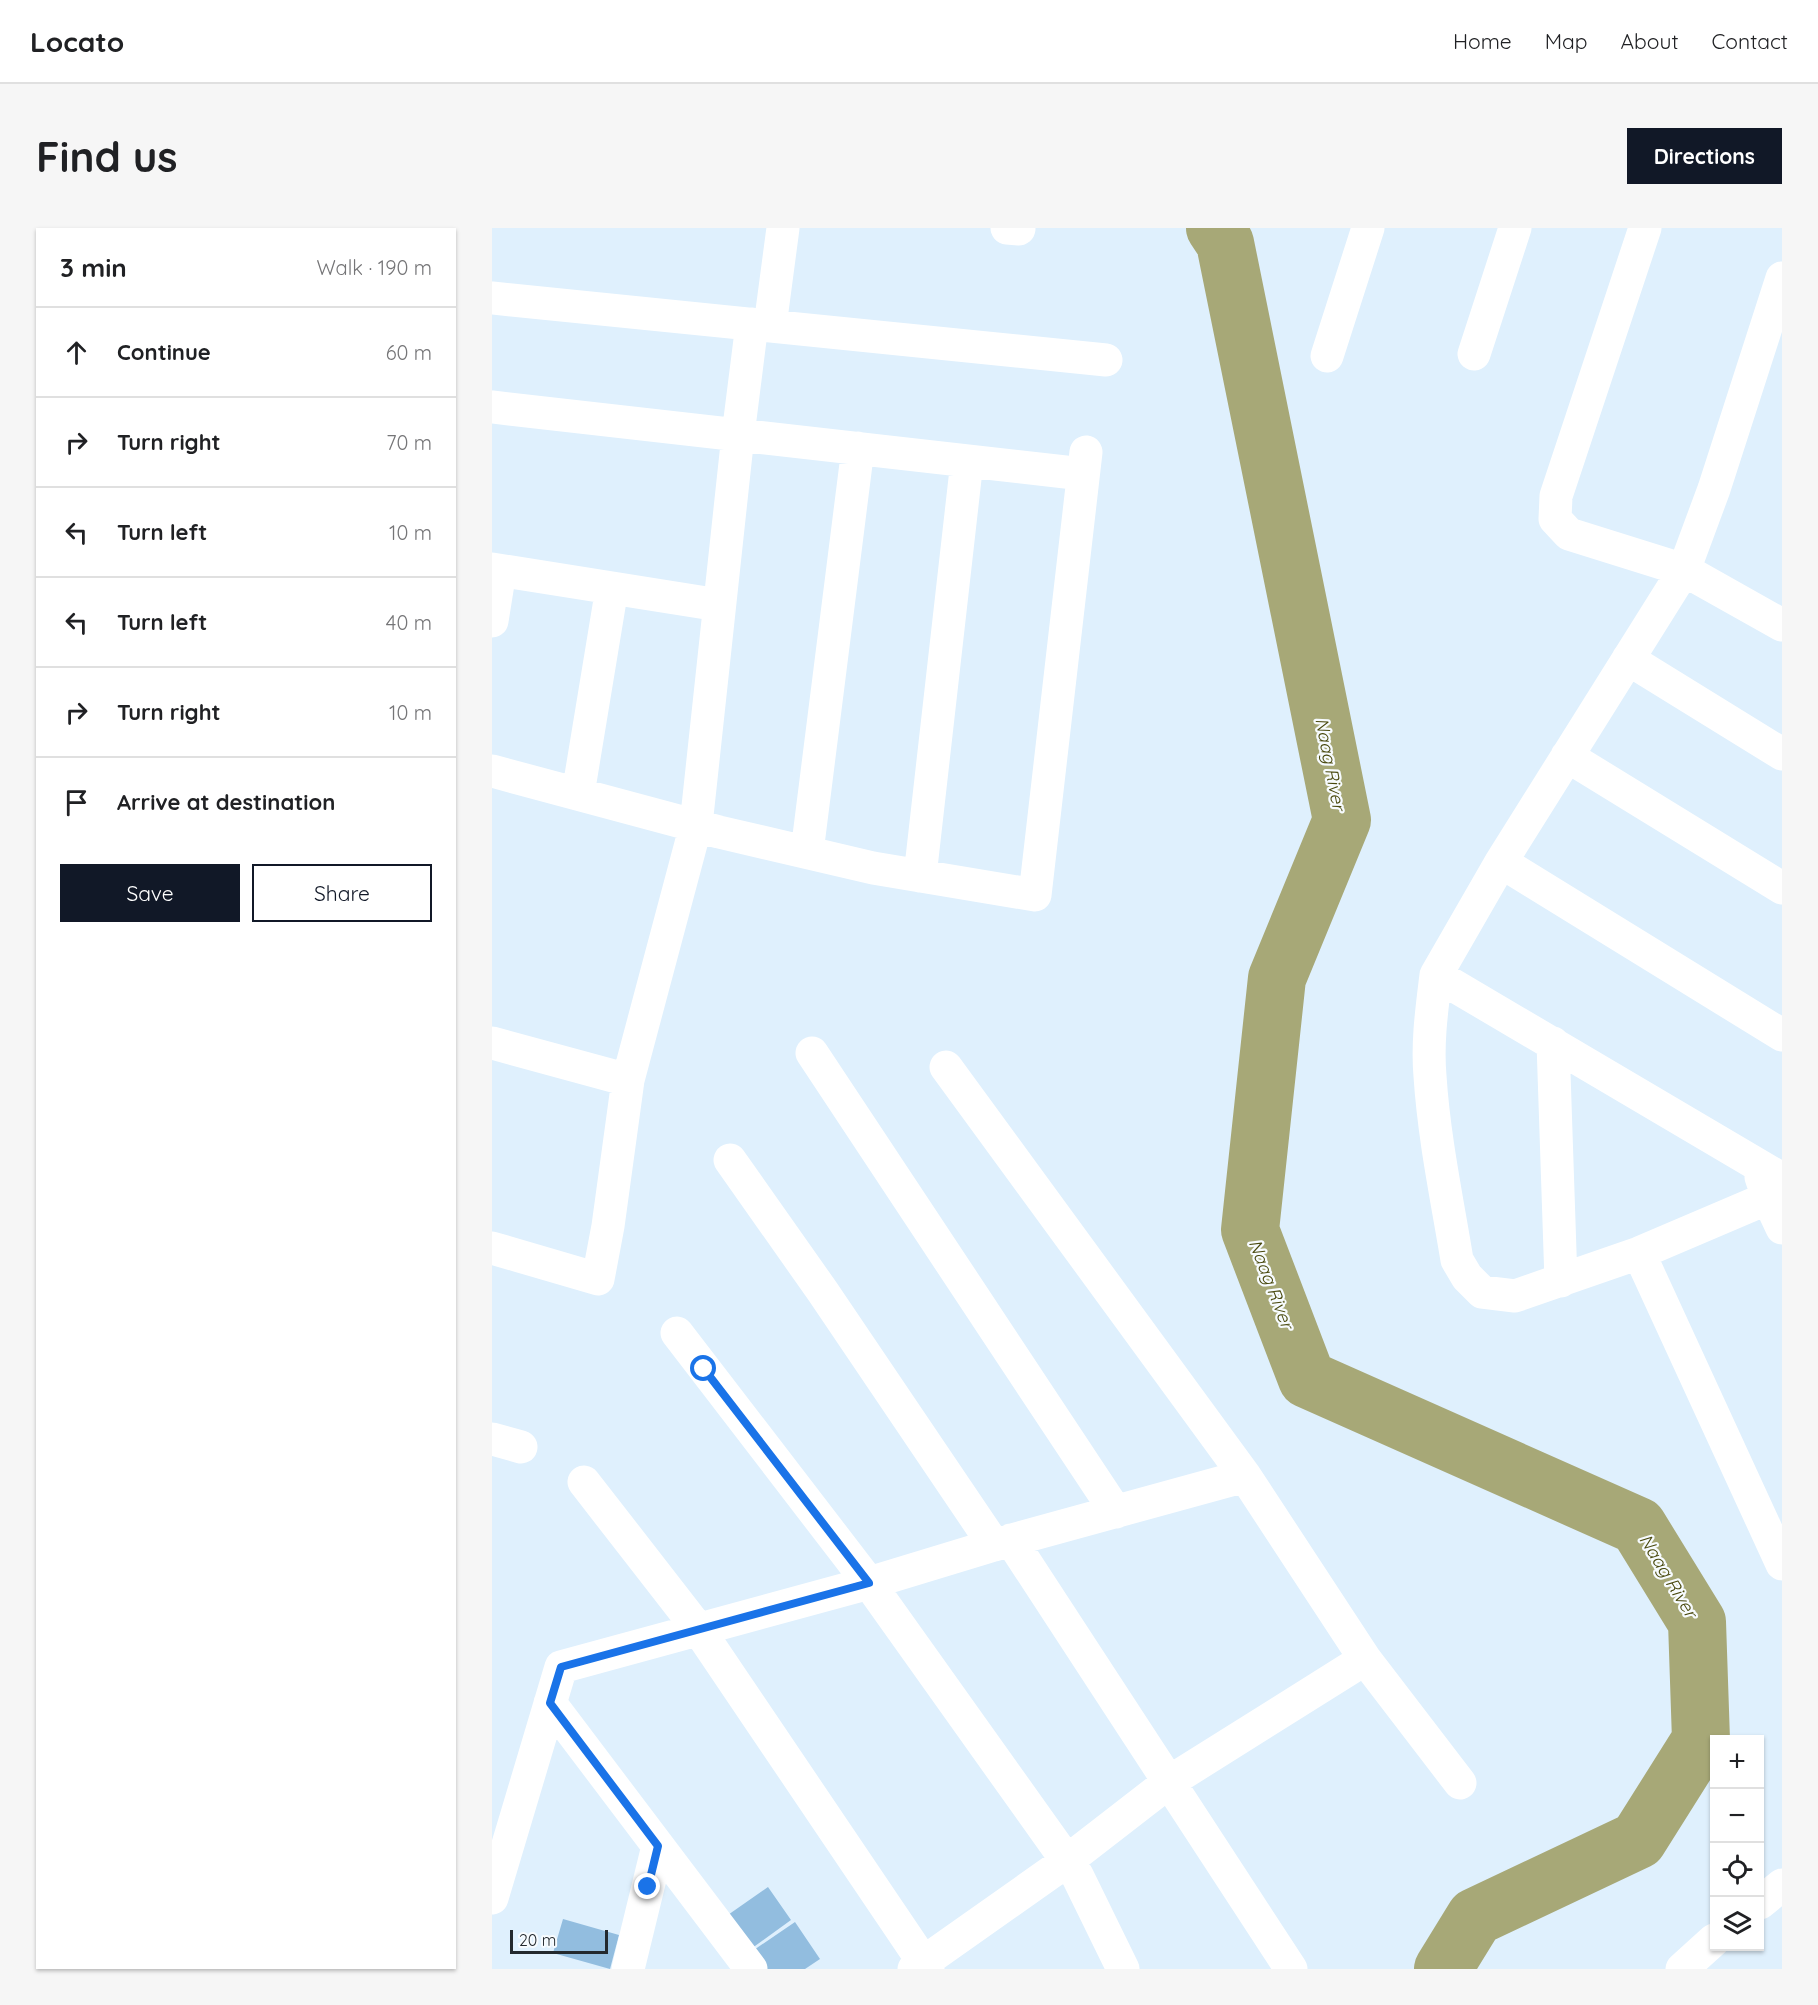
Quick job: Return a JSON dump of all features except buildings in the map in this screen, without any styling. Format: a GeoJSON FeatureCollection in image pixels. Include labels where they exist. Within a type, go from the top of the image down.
{"type":"FeatureCollection","features":[{"type":"Feature","properties":{"kind":"street"},"geometry":{"type":"LineString","coordinates":[[492,1248],[598,1279],[608,1226],[628,1080],[696,825],[738,435],[783,228]]}},
{"type":"Feature","properties":{"kind":"street"},"geometry":{"type":"LineString","coordinates":[[1327,356],[1368,228]]}},
{"type":"Feature","properties":{"kind":"street"},"geometry":{"type":"LineString","coordinates":[[1474,354],[1515,228]]}},
{"type":"Feature","properties":{"kind":"street"},"geometry":{"type":"LineString","coordinates":[[1645,228],[1556,496],[1555,519],[1569,534],[1684,570],[1782,625]]}},
{"type":"Feature","properties":{"kind":"street"},"geometry":{"type":"LineString","coordinates":[[1769,1180],[1639,1253],[1515,1296],[1482,1292],[1467,1277],[1457,1260],[1436,1132],[1430,1075],[1430,1021],[1436,975],[1501,862],[1684,570],[1714,489],[1782,278]]}},
{"type":"Feature","properties":{"kind":"street"},"geometry":{"type":"LineString","coordinates":[[492,298],[1106,360]]}},
{"type":"Feature","properties":{"kind":"street"},"geometry":{"type":"LineString","coordinates":[[492,406],[966,461],[1084,463],[1035,895],[873,868],[696,825],[492,771]]}},
{"type":"Feature","properties":{"kind":"street"},"geometry":{"type":"LineString","coordinates":[[807,852],[858,448]]}},
{"type":"Feature","properties":{"kind":"street"},"geometry":{"type":"LineString","coordinates":[[920,876],[966,461]]}},
{"type":"Feature","properties":{"kind":"street"},"geometry":{"type":"LineString","coordinates":[[492,621],[496,570],[719,605]]}},
{"type":"Feature","properties":{"kind":"street"},"geometry":{"type":"LineString","coordinates":[[578,794],[612,588]]}},
{"type":"Feature","properties":{"kind":"street"},"geometry":{"type":"LineString","coordinates":[[1628,659],[1782,754]]}},
{"type":"Feature","properties":{"kind":"street"},"geometry":{"type":"LineString","coordinates":[[1567,756],[1782,888]]}},
{"type":"Feature","properties":{"kind":"street"},"geometry":{"type":"LineString","coordinates":[[1501,862],[1782,1035]]}},
{"type":"Feature","properties":{"kind":"street"},"geometry":{"type":"LineString","coordinates":[[1436,975],[1552,1044],[1769,1180],[1782,1228]]}},
{"type":"Feature","properties":{"kind":"street"},"geometry":{"type":"LineString","coordinates":[[492,1043],[628,1080]]}},
{"type":"Feature","properties":{"kind":"street"},"geometry":{"type":"LineString","coordinates":[[1552,1044],[1560,1281]]}},
{"type":"Feature","properties":{"kind":"street"},"geometry":{"type":"LineString","coordinates":[[812,1053],[1116,1512]]}},
{"type":"Feature","properties":{"kind":"street"},"geometry":{"type":"LineString","coordinates":[[946,1067],[1245,1476],[1365,1659],[1460,1783]]}},
{"type":"Feature","properties":{"kind":"street"},"geometry":{"type":"LineString","coordinates":[[730,1160],[1003,1542],[1169,1782],[1291,1969]]}},
{"type":"Feature","properties":{"kind":"street"},"geometry":{"type":"LineString","coordinates":[[1639,1253],[1782,1564]]}},
{"type":"Feature","properties":{"kind":"street"},"geometry":{"type":"LineString","coordinates":[[677,1333],[869,1583],[1077,1875],[1124,1969]]}},
{"type":"Feature","properties":{"kind":"street"},"geometry":{"type":"LineString","coordinates":[[492,1898],[561,1667],[869,1583],[1003,1542],[1245,1476]]}},
{"type":"Feature","properties":{"kind":"street"},"geometry":{"type":"LineString","coordinates":[[584,1482],[699,1630],[922,1967],[1067,1861],[1169,1782],[1365,1659]]}},
{"type":"Feature","properties":{"kind":"street"},"geometry":{"type":"LineString","coordinates":[[550,1703],[751,1969]]}},
{"type":"Feature","properties":{"kind":"street"},"geometry":{"type":"LineString","coordinates":[[628,1969],[658,1846]]}},
{"type":"Feature","properties":{"kind":"street"},"geometry":{"type":"LineString","coordinates":[[1764,1900],[1782,1885]]}},
{"type":"Feature","properties":{"kind":"street"},"geometry":{"type":"LineString","coordinates":[[1682,1969],[1710,1944]]}},
{"type":"Feature","properties":{"kind":"waterway","name":"Naag River"},"geometry":{"type":"LineString","coordinates":[[1215,228],[1225,243],[1342,820],[1277,978],[1250,1230],[1307,1379],[1638,1526],[1697,1622],[1701,1740],[1638,1840],[1475,1917],[1443,1969]]}},
{"type":"Feature","properties":{"kind":"route"},"geometry":{"type":"LineString","coordinates":[[648,1887],[658,1846],[550,1703],[561,1667],[869,1583],[704,1369]]}}]}
